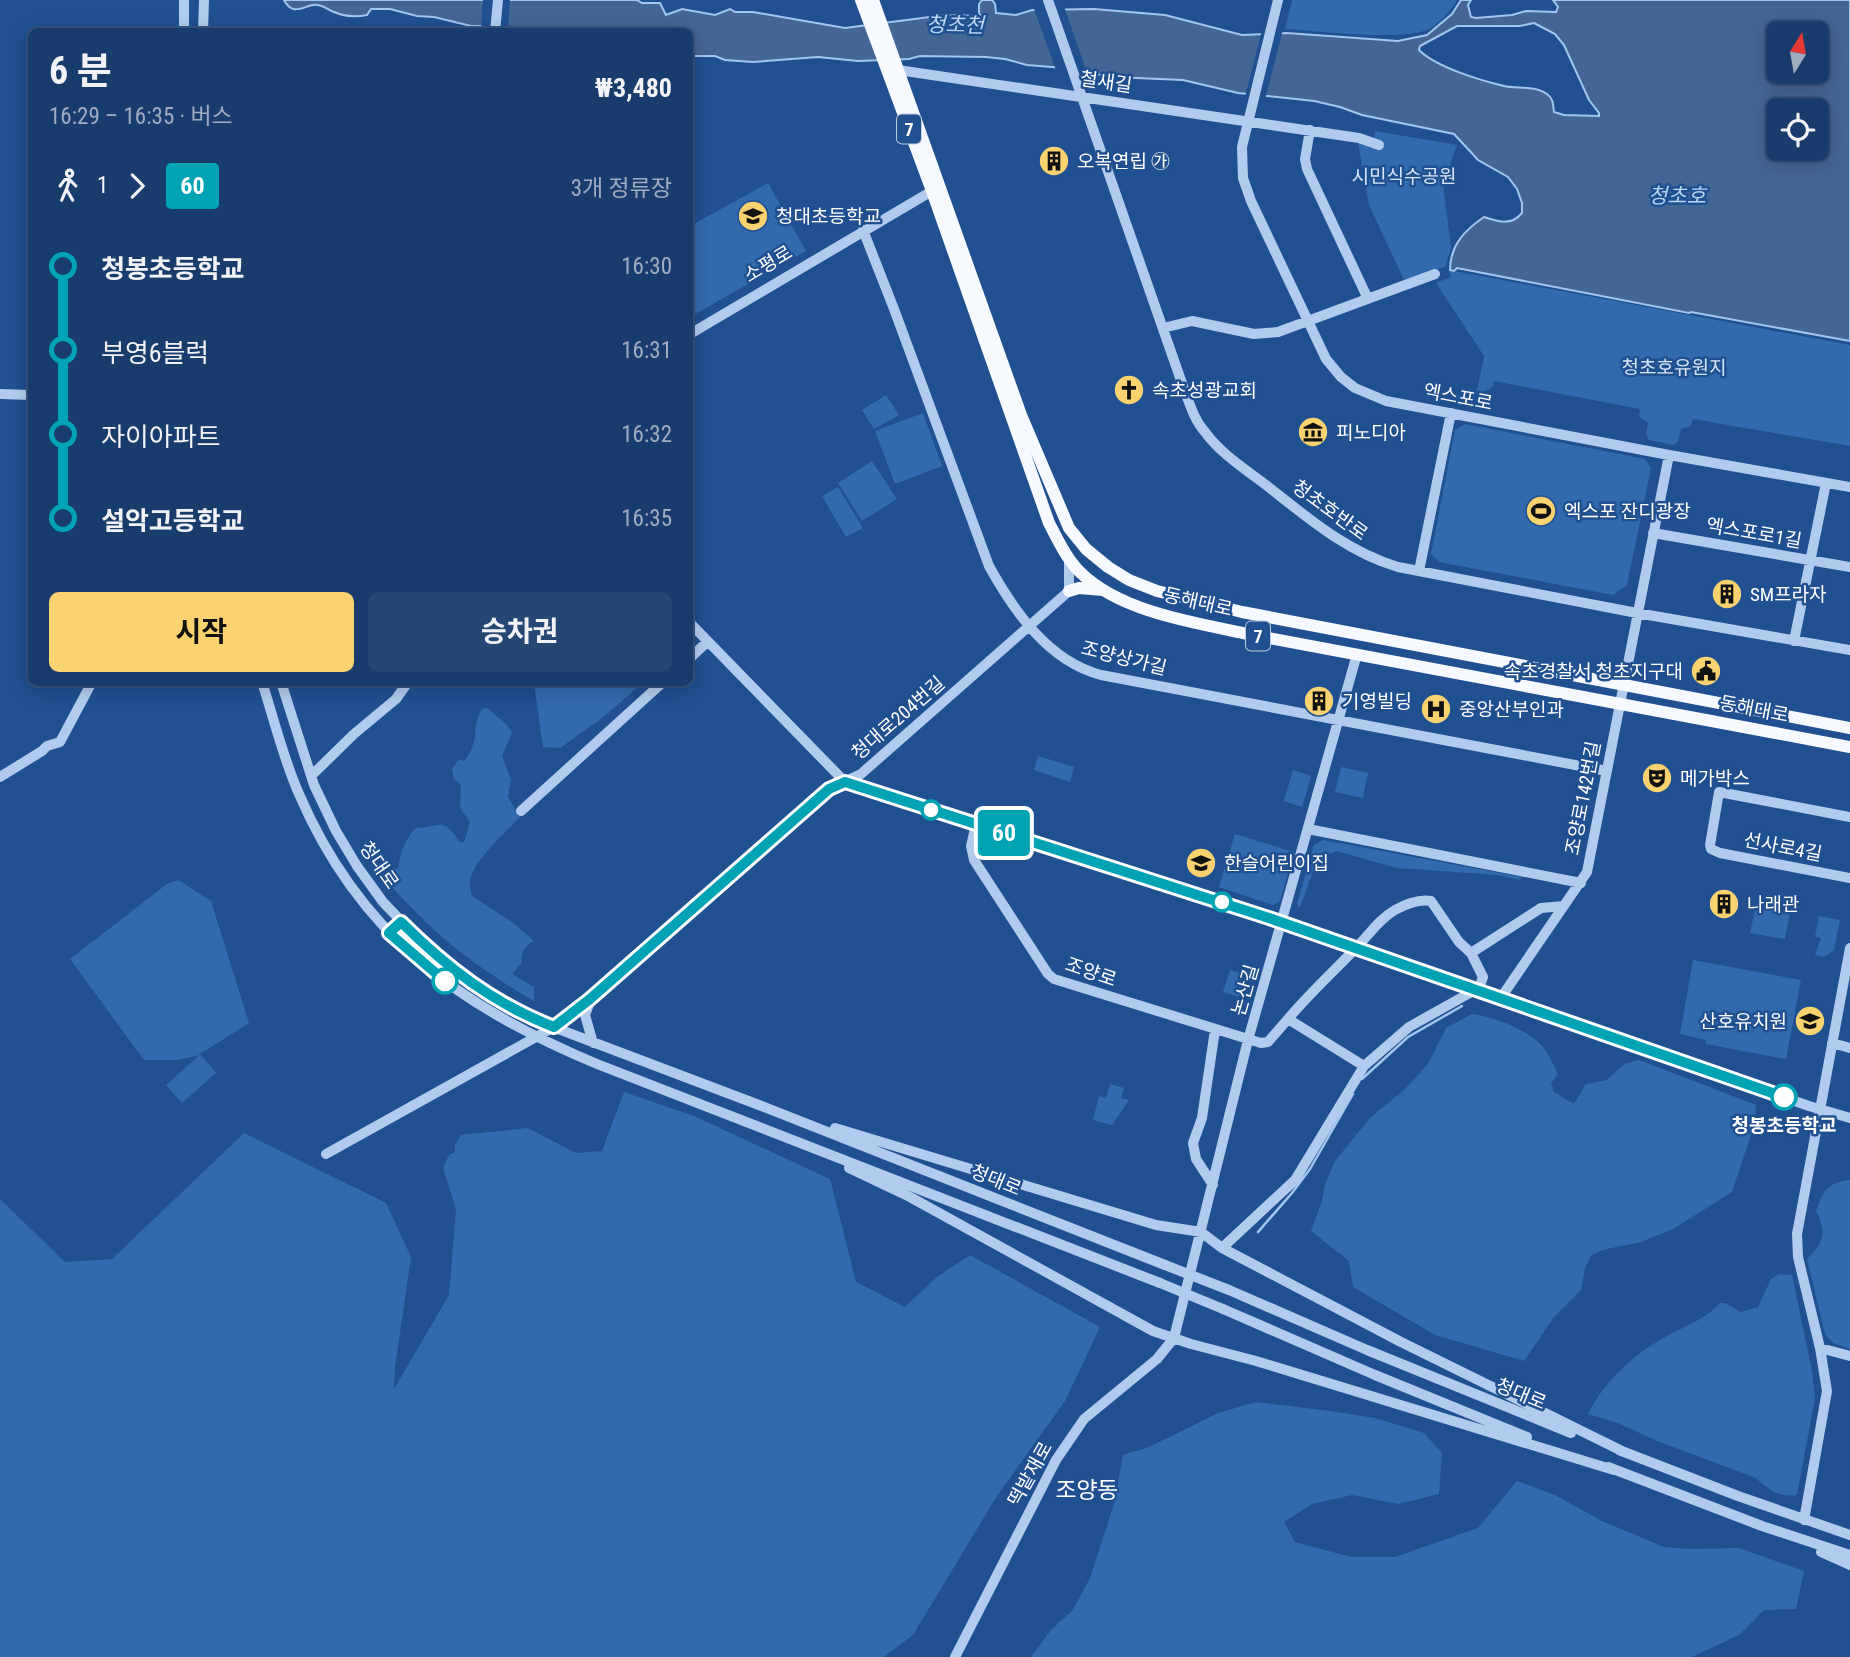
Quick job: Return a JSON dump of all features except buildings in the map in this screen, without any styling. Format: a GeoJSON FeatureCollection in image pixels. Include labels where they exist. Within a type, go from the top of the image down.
{"type":"FeatureCollection","features":[{"type":"Feature","properties":{"kind":"main road","name":"7"},"geometry":{"type":"LineString","coordinates":[[861,0],[871,14],[893,68]]}},
{"type":"Feature","properties":{"kind":"main road","name":"7"},"geometry":{"type":"LineString","coordinates":[[871,14],[873,0]]}},
{"type":"Feature","properties":{"kind":"main road","name":"동해대로"},"geometry":{"type":"LineString","coordinates":[[893,68],[1041,502],[1049,523],[1069,559],[1081,574],[1144,609],[1169,616],[1850,747]]}},
{"type":"Feature","properties":{"kind":"main road","name":"동해대로"},"geometry":{"type":"LineString","coordinates":[[936,189],[1021,415],[1069,528],[1087,549],[1129,580],[1157,591],[1231,609],[1850,728]]}},
{"type":"Feature","properties":{"kind":"main road"},"geometry":{"type":"LineString","coordinates":[[1069,591],[1079,588],[1108,591]]}},
{"type":"Feature","properties":{"kind":"street"},"geometry":{"type":"LineString","coordinates":[[184,0],[184,28]]}},
{"type":"Feature","properties":{"kind":"street"},"geometry":{"type":"LineString","coordinates":[[495,28],[498,0]]}},
{"type":"Feature","properties":{"kind":"street","name":"청초호반로"},"geometry":{"type":"LineString","coordinates":[[1048,0],[1195,418],[1214,443],[1344,544],[1378,562],[1637,613],[1850,650]]}},
{"type":"Feature","properties":{"kind":"street","name":"엑스포로"},"geometry":{"type":"LineString","coordinates":[[1278,0],[1248,121],[1242,158],[1246,189],[1333,369],[1354,388],[1378,399],[1451,414],[1850,487]]}},
{"type":"Feature","properties":{"kind":"street"},"geometry":{"type":"LineString","coordinates":[[203,28],[204,1]]}},
{"type":"Feature","properties":{"kind":"street","name":"철새길"},"geometry":{"type":"LineString","coordinates":[[893,68],[1310,130],[1359,138],[1379,145]]}},
{"type":"Feature","properties":{"kind":"street"},"geometry":{"type":"LineString","coordinates":[[1310,130],[1305,159],[1307,169],[1368,299]]}},
{"type":"Feature","properties":{"kind":"street","name":"소평로"},"geometry":{"type":"LineString","coordinates":[[693,332],[936,189]]}},
{"type":"Feature","properties":{"kind":"street","name":"조양상가길"},"geometry":{"type":"LineString","coordinates":[[863,230],[989,566],[999,585],[1029,626],[1056,654],[1087,671],[1607,771]]}},
{"type":"Feature","properties":{"kind":"street"},"geometry":{"type":"LineString","coordinates":[[1163,328],[1192,321],[1266,334],[1435,274]]}},
{"type":"Feature","properties":{"kind":"street"},"geometry":{"type":"LineString","coordinates":[[0,394],[28,395]]}},
{"type":"Feature","properties":{"kind":"street"},"geometry":{"type":"LineString","coordinates":[[1419,571],[1451,414]]}},
{"type":"Feature","properties":{"kind":"street","name":"조양로142번길"},"geometry":{"type":"LineString","coordinates":[[1500,999],[1587,872],[1669,455]]}},
{"type":"Feature","properties":{"kind":"street"},"geometry":{"type":"LineString","coordinates":[[1794,641],[1826,483]]}},
{"type":"Feature","properties":{"kind":"street","name":"엑스포로1길"},"geometry":{"type":"LineString","coordinates":[[1653,533],[1850,567]]}},
{"type":"Feature","properties":{"kind":"street"},"geometry":{"type":"LineString","coordinates":[[1069,559],[1069,591]]}},
{"type":"Feature","properties":{"kind":"street","name":"청대로204번길"},"geometry":{"type":"LineString","coordinates":[[537,1036],[554,1027],[590,999],[829,789],[860,775],[1069,591]]}},
{"type":"Feature","properties":{"kind":"street"},"geometry":{"type":"LineString","coordinates":[[693,627],[845,782],[1357,947],[1820,1110],[1850,1118]]}},
{"type":"Feature","properties":{"kind":"street"},"geometry":{"type":"LineString","coordinates":[[693,655],[706,643]]}},
{"type":"Feature","properties":{"kind":"street","name":"논산길"},"geometry":{"type":"LineString","coordinates":[[1174,1338],[1248,1041],[1357,654]]}},
{"type":"Feature","properties":{"kind":"street"},"geometry":{"type":"LineString","coordinates":[[0,776],[47,746],[60,742],[90,686]]}},
{"type":"Feature","properties":{"kind":"street","name":"청대로"},"geometry":{"type":"LineString","coordinates":[[263,686],[292,776],[320,839],[356,896],[389,933],[429,968],[495,1014],[597,1064],[1160,1283],[1424,1395],[1784,1534],[1850,1555]]}},
{"type":"Feature","properties":{"kind":"street","name":"청대로"},"geometry":{"type":"LineString","coordinates":[[282,686],[311,776],[329,817],[356,866],[401,922],[435,956],[466,980],[519,1012],[1229,1290],[1450,1385],[1804,1520],[1850,1535]]}},
{"type":"Feature","properties":{"kind":"street"},"geometry":{"type":"LineString","coordinates":[[311,776],[354,734],[396,699],[405,686]]}},
{"type":"Feature","properties":{"kind":"street"},"geometry":{"type":"LineString","coordinates":[[520,811],[659,686]]}},
{"type":"Feature","properties":{"kind":"street","name":"선사로4길"},"geometry":{"type":"LineString","coordinates":[[1850,817],[1719,792],[1710,840],[1711,849],[1720,853],[1850,878]]}},
{"type":"Feature","properties":{"kind":"street","name":"조양로"},"geometry":{"type":"LineString","coordinates":[[975,824],[971,846],[974,860],[1051,977],[1248,1041]]}},
{"type":"Feature","properties":{"kind":"street"},"geometry":{"type":"LineString","coordinates":[[1308,829],[1581,883]]}},
{"type":"Feature","properties":{"kind":"street"},"geometry":{"type":"LineString","coordinates":[[1223,1248],[1295,1180],[1364,1066],[1409,1027],[1477,991],[1483,977],[1471,953],[1459,943],[1431,901],[1421,900],[1395,910],[1375,926],[1319,983],[1268,1042],[1264,1044],[1248,1041]]}},
{"type":"Feature","properties":{"kind":"street"},"geometry":{"type":"LineString","coordinates":[[1471,953],[1541,908],[1564,906]]}},
{"type":"Feature","properties":{"kind":"street"},"geometry":{"type":"LineString","coordinates":[[389,933],[401,922]]}},
{"type":"Feature","properties":{"kind":"street"},"geometry":{"type":"LineString","coordinates":[[1804,1520],[1827,1396],[1826,1372],[1797,1251],[1798,1226],[1850,947]]}},
{"type":"Feature","properties":{"kind":"street"},"geometry":{"type":"LineString","coordinates":[[590,999],[585,1015],[593,1043]]}},
{"type":"Feature","properties":{"kind":"street"},"geometry":{"type":"LineString","coordinates":[[1289,1019],[1364,1066]]}},
{"type":"Feature","properties":{"kind":"street"},"geometry":{"type":"LineString","coordinates":[[1213,1185],[1199,1164],[1193,1147],[1202,1118],[1215,1030]]}},
{"type":"Feature","properties":{"kind":"street"},"geometry":{"type":"LineString","coordinates":[[326,1154],[537,1036]]}},
{"type":"Feature","properties":{"kind":"street"},"geometry":{"type":"LineString","coordinates":[[1832,1043],[1850,1048]]}},
{"type":"Feature","properties":{"kind":"street"},"geometry":{"type":"LineString","coordinates":[[759,1105],[1156,1225],[1201,1232],[1223,1248],[1401,1342],[1624,1452]]}},
{"type":"Feature","properties":{"kind":"street"},"geometry":{"type":"LineString","coordinates":[[754,1125],[907,1195],[1153,1331],[1614,1470]]}},
{"type":"Feature","properties":{"kind":"street","name":"떡밭재로"},"geometry":{"type":"LineString","coordinates":[[955,1657],[1056,1460],[1084,1419],[1157,1359],[1174,1338]]}},
{"type":"Feature","properties":{"kind":"street"},"geometry":{"type":"LineString","coordinates":[[1820,1348],[1850,1356]]}},
{"type":"Feature","properties":{"kind":"street"},"geometry":{"type":"LineString","coordinates":[[1784,1534],[1850,1566]]}},
{"type":"Feature","properties":{"kind":"green space"},"geometry":{"type":"Polygon","coordinates":[[[1292,0],[1457,0],[1444,17],[1427,30],[1378,35],[1285,29],[1292,0]]]}},
{"type":"Feature","properties":{"kind":"green space","name":"시민식수공원"},"geometry":{"type":"Polygon","coordinates":[[[1375,131],[1457,145],[1443,184],[1451,248],[1445,267],[1404,280],[1369,205],[1358,142],[1373,145],[1375,131]]]}},
{"type":"Feature","properties":{"kind":"green space"},"geometry":{"type":"Polygon","coordinates":[[[768,183],[806,251],[693,315],[693,224],[768,183]]]}},
{"type":"Feature","properties":{"kind":"green space","name":"청초호유원지"},"geometry":{"type":"Polygon","coordinates":[[[1449,270],[1850,345],[1850,446],[1693,419],[1691,426],[1681,429],[1674,445],[1649,440],[1646,434],[1648,423],[1639,417],[1640,409],[1494,381],[1492,388],[1477,391],[1484,356],[1436,283],[1451,277],[1449,270]]]}},
{"type":"Feature","properties":{"kind":"green space"},"geometry":{"type":"Polygon","coordinates":[[[886,395],[899,415],[874,429],[862,410],[886,395]]]}},
{"type":"Feature","properties":{"kind":"green space"},"geometry":{"type":"Polygon","coordinates":[[[923,413],[942,466],[895,484],[875,431],[923,413]]]}},
{"type":"Feature","properties":{"kind":"green space","name":"엑스포 잔디광장"},"geometry":{"type":"Polygon","coordinates":[[[1465,424],[1645,459],[1651,468],[1627,585],[1613,595],[1439,562],[1431,554],[1455,430],[1465,424]]]}},
{"type":"Feature","properties":{"kind":"green space"},"geometry":{"type":"Polygon","coordinates":[[[872,461],[897,499],[862,521],[838,483],[872,461]]]}},
{"type":"Feature","properties":{"kind":"green space"},"geometry":{"type":"Polygon","coordinates":[[[838,487],[863,528],[846,537],[822,496],[838,487]]]}},
{"type":"Feature","properties":{"kind":"green space"},"geometry":{"type":"Polygon","coordinates":[[[535,686],[639,686],[602,718],[560,748],[543,747],[535,686]]]}},
{"type":"Feature","properties":{"kind":"green space"},"geometry":{"type":"Polygon","coordinates":[[[487,708],[507,725],[512,733],[502,756],[511,779],[508,797],[520,817],[478,864],[470,880],[470,888],[472,896],[512,922],[534,941],[524,950],[522,962],[512,974],[534,987],[534,1001],[457,949],[423,920],[389,884],[399,867],[404,846],[415,828],[445,825],[460,842],[464,842],[470,822],[460,808],[461,785],[454,779],[452,769],[459,759],[464,761],[469,753],[479,716],[482,709],[487,708]]]}},
{"type":"Feature","properties":{"kind":"green space"},"geometry":{"type":"Polygon","coordinates":[[[1038,756],[1074,767],[1070,782],[1034,770],[1038,756]]]}},
{"type":"Feature","properties":{"kind":"green space"},"geometry":{"type":"Polygon","coordinates":[[[1341,767],[1368,773],[1363,798],[1335,792],[1341,767]]]}},
{"type":"Feature","properties":{"kind":"green space"},"geometry":{"type":"Polygon","coordinates":[[[1293,770],[1311,776],[1302,807],[1284,801],[1293,770]]]}},
{"type":"Feature","properties":{"kind":"green space"},"geometry":{"type":"Polygon","coordinates":[[[1235,834],[1294,852],[1280,901],[1273,905],[1219,887],[1235,834]]]}},
{"type":"Feature","properties":{"kind":"green space"},"geometry":{"type":"Polygon","coordinates":[[[1323,840],[1521,877],[1520,880],[1498,875],[1397,868],[1336,851],[1317,860],[1300,908],[1297,904],[1314,845],[1323,840]]]}},
{"type":"Feature","properties":{"kind":"green space"},"geometry":{"type":"Polygon","coordinates":[[[178,880],[211,901],[249,1023],[200,1054],[216,1073],[182,1103],[166,1085],[200,1055],[177,1060],[144,1060],[70,959],[167,884],[178,880]]]}},
{"type":"Feature","properties":{"kind":"green space"},"geometry":{"type":"Polygon","coordinates":[[[1756,905],[1790,912],[1785,939],[1750,933],[1756,905]]]}},
{"type":"Feature","properties":{"kind":"green space"},"geometry":{"type":"Polygon","coordinates":[[[1819,916],[1840,920],[1834,950],[1824,957],[1815,955],[1821,938],[1815,937],[1819,916]]]}},
{"type":"Feature","properties":{"kind":"green space"},"geometry":{"type":"Polygon","coordinates":[[[1693,960],[1801,980],[1786,1059],[1706,1044],[1706,1040],[1680,1034],[1693,960]]]}},
{"type":"Feature","properties":{"kind":"green space"},"geometry":{"type":"Polygon","coordinates":[[[1230,970],[1250,976],[1244,998],[1223,992],[1230,970]]]}},
{"type":"Feature","properties":{"kind":"green space"},"geometry":{"type":"Polygon","coordinates":[[[1472,1014],[1512,1026],[1539,1043],[1558,1074],[1551,1083],[1554,1092],[1574,1104],[1586,1084],[1607,1080],[1624,1064],[1639,1060],[1756,1105],[1755,1123],[1732,1192],[1673,1229],[1641,1242],[1602,1250],[1591,1256],[1585,1268],[1581,1290],[1554,1317],[1524,1361],[1435,1335],[1353,1287],[1349,1261],[1311,1231],[1335,1161],[1370,1118],[1404,1090],[1428,1064],[1446,1028],[1472,1014]]]}},
{"type":"Feature","properties":{"kind":"green space"},"geometry":{"type":"Polygon","coordinates":[[[1110,1084],[1124,1088],[1121,1098],[1129,1100],[1112,1125],[1093,1120],[1099,1096],[1106,1098],[1110,1084]]]}},
{"type":"Feature","properties":{"kind":"green space"},"geometry":{"type":"Polygon","coordinates":[[[624,1092],[694,1116],[830,1179],[856,1282],[905,1307],[937,1277],[970,1255],[1100,1327],[1065,1401],[995,1499],[913,1635],[884,1657],[0,1657],[0,1199],[65,1262],[112,1259],[244,1133],[386,1203],[411,1257],[394,1389],[449,1295],[456,1209],[443,1168],[449,1155],[455,1152],[455,1145],[461,1135],[528,1128],[576,1153],[602,1151],[624,1092]]]}},
{"type":"Feature","properties":{"kind":"green space"},"geometry":{"type":"Polygon","coordinates":[[[1850,1180],[1850,1349],[1833,1343],[1825,1334],[1807,1259],[1822,1237],[1822,1226],[1816,1211],[1821,1198],[1831,1186],[1850,1180]]]}},
{"type":"Feature","properties":{"kind":"green space"},"geometry":{"type":"Polygon","coordinates":[[[1779,1274],[1792,1275],[1815,1398],[1797,1495],[1780,1494],[1756,1478],[1588,1414],[1612,1379],[1645,1350],[1703,1317],[1720,1303],[1741,1312],[1758,1307],[1771,1279],[1779,1274]]]}},
{"type":"Feature","properties":{"kind":"green space"},"geometry":{"type":"Polygon","coordinates":[[[1256,1402],[1375,1418],[1424,1433],[1442,1453],[1439,1494],[1398,1504],[1352,1495],[1312,1504],[1284,1522],[1295,1542],[1351,1557],[1395,1557],[1478,1528],[1517,1481],[1555,1495],[1602,1521],[1664,1547],[1739,1548],[1804,1571],[1796,1609],[1764,1610],[1739,1635],[1692,1657],[1031,1657],[1051,1630],[1072,1611],[1090,1578],[1114,1504],[1123,1455],[1149,1447],[1218,1413],[1256,1402]]]}},
{"type":"Feature","properties":{"kind":"water","name":"청초호"},"geometry":{"type":"Polygon","coordinates":[[[284,0],[637,0],[642,3],[660,3],[666,15],[682,9],[715,15],[730,9],[735,12],[753,12],[845,28],[945,15],[980,18],[982,16],[979,14],[979,4],[982,0],[992,0],[996,13],[1016,15],[1032,10],[1094,9],[1165,15],[1242,35],[1287,33],[1398,41],[1427,35],[1452,14],[1461,0],[1471,0],[1468,5],[1471,17],[1476,18],[1526,11],[1556,12],[1558,7],[1553,0],[1850,0],[1850,341],[1457,268],[1450,270],[1456,246],[1477,222],[1484,217],[1500,221],[1514,220],[1522,213],[1517,189],[1508,177],[1478,160],[1454,134],[1362,115],[1314,101],[1238,93],[1183,80],[1112,77],[986,57],[920,56],[909,59],[858,61],[818,57],[753,62],[725,60],[715,56],[693,56],[693,28],[502,28],[471,26],[390,9],[371,9],[367,15],[351,16],[338,14],[318,5],[296,9],[288,6],[284,0]],[[1534,23],[1520,26],[1457,26],[1420,46],[1419,50],[1436,62],[1471,76],[1504,86],[1542,91],[1551,98],[1554,112],[1564,115],[1599,116],[1564,45],[1555,34],[1534,23]]]}},
{"type":"Feature","properties":{"kind":"pier"},"geometry":{"type":"Polygon","coordinates":[[[483,0],[510,0],[508,28],[481,28],[483,0]]]}},
{"type":"Feature","properties":{"kind":"pier"},"geometry":{"type":"Polygon","coordinates":[[[1033,6],[1064,6],[1088,76],[1056,70],[1033,6]]]}},
{"type":"Feature","properties":{"kind":"pier"},"geometry":{"type":"Polygon","coordinates":[[[1283,29],[1265,100],[1245,97],[1262,30],[1283,29]]]}},
{"type":"Feature","properties":{"kind":"waterway"},"geometry":{"type":"LineString","coordinates":[[1362,1079],[1408,1037],[1462,1006]]}},
{"type":"Feature","properties":{"kind":"waterway"},"geometry":{"type":"LineString","coordinates":[[1258,1232],[1310,1169],[1353,1094]]}},
{"type":"Feature","properties":{"kind":"bus line","name":"60"},"geometry":{"type":"LineString","coordinates":[[445,981],[389,933],[401,922],[435,956],[466,980],[532,1019],[554,1027],[590,999],[829,789],[845,782],[1357,947],[1784,1097]]}},
{"type":"Feature","properties":{"kind":"place","name":"오복연립 ㉮"},"geometry":{"type":"Point","coordinates":[1054,161]}},
{"type":"Feature","properties":{"kind":"place","name":"청대초등학교"},"geometry":{"type":"Point","coordinates":[753,216]}},
{"type":"Feature","properties":{"kind":"place","name":"속초성광교회"},"geometry":{"type":"Point","coordinates":[1129,390]}},
{"type":"Feature","properties":{"kind":"place","name":"피노디아"},"geometry":{"type":"Point","coordinates":[1313,432]}},
{"type":"Feature","properties":{"kind":"place","name":"엑스포 잔디광장"},"geometry":{"type":"Point","coordinates":[1541,511]}},
{"type":"Feature","properties":{"kind":"place","name":"SM프라자"},"geometry":{"type":"Point","coordinates":[1727,594]}},
{"type":"Feature","properties":{"kind":"place","name":"속초경찰서 청초지구대"},"geometry":{"type":"Point","coordinates":[1706,671]}},
{"type":"Feature","properties":{"kind":"place","name":"기영빌딩"},"geometry":{"type":"Point","coordinates":[1319,701]}},
{"type":"Feature","properties":{"kind":"place","name":"중앙산부인과"},"geometry":{"type":"Point","coordinates":[1436,709]}},
{"type":"Feature","properties":{"kind":"place","name":"메가박스"},"geometry":{"type":"Point","coordinates":[1657,778]}},
{"type":"Feature","properties":{"kind":"place","name":"한슬어린이집"},"geometry":{"type":"Point","coordinates":[1201,863]}},
{"type":"Feature","properties":{"kind":"place","name":"나래관"},"geometry":{"type":"Point","coordinates":[1724,904]}},
{"type":"Feature","properties":{"kind":"place","name":"산호유치원"},"geometry":{"type":"Point","coordinates":[1810,1021]}},
{"type":"Feature","properties":{"kind":"place","name":"청봉초등학교"},"geometry":{"type":"Point","coordinates":[1784,1097]}},
{"type":"Feature","properties":{"kind":"district","name":"조양동"},"geometry":{"type":"Point","coordinates":[1087,1490]}},
{"type":"Feature","properties":{"kind":"water label","name":"청초천"},"geometry":{"type":"Point","coordinates":[955,25]}}]}
